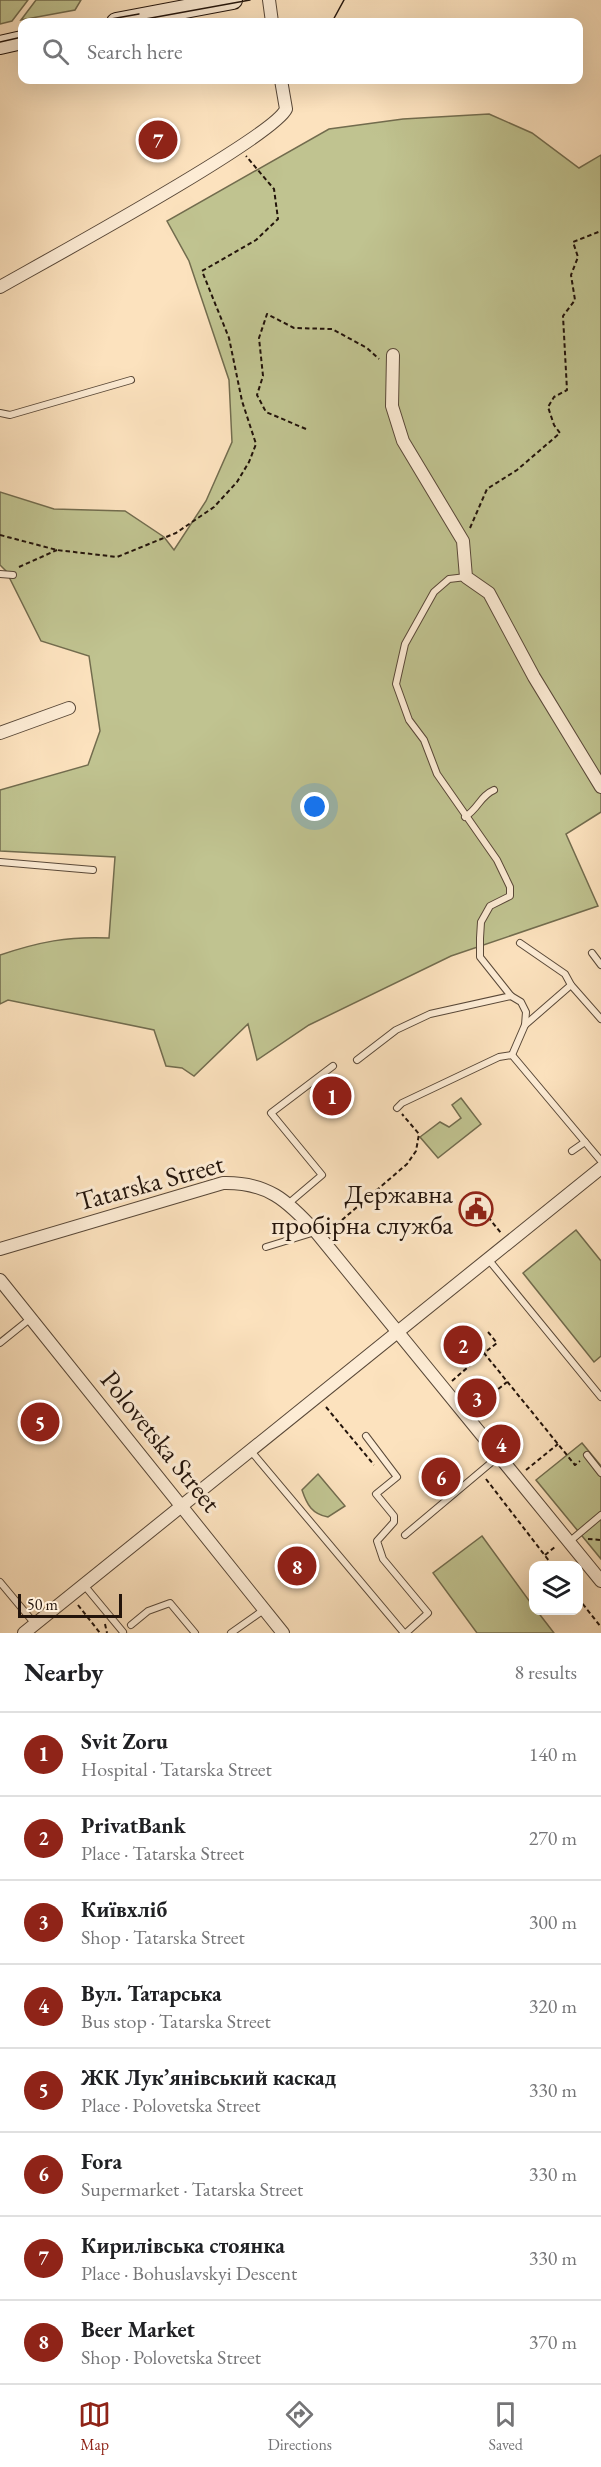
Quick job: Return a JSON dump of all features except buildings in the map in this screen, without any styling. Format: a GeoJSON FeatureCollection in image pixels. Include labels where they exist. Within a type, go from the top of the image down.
{"type":"FeatureCollection","features":[{"type":"Feature","properties":{"kind":"main road"},"geometry":{"type":"LineString","coordinates":[[137,18],[233,0]]}},
{"type":"Feature","properties":{"kind":"main road"},"geometry":{"type":"LineString","coordinates":[[0,45],[18,41]]}},
{"type":"Feature","properties":{"kind":"street"},"geometry":{"type":"LineString","coordinates":[[269,0],[271,18]]}},
{"type":"Feature","properties":{"kind":"street"},"geometry":{"type":"LineString","coordinates":[[0,287],[239,147],[285,112],[282,84]]}},
{"type":"Feature","properties":{"kind":"street"},"geometry":{"type":"LineString","coordinates":[[393,355],[392,406],[403,441],[463,541],[466,577],[489,592],[534,677],[601,787]]}},
{"type":"Feature","properties":{"kind":"street"},"geometry":{"type":"LineString","coordinates":[[0,733],[69,708]]}},
{"type":"Feature","properties":{"kind":"street"},"geometry":{"type":"LineString","coordinates":[[24,1633],[601,1168]]}},
{"type":"Feature","properties":{"kind":"street","name":"Tatarska Street"},"geometry":{"type":"LineString","coordinates":[[0,1249],[223,1183],[255,1185],[289,1203],[316,1232],[601,1581]]}},
{"type":"Feature","properties":{"kind":"street","name":"Polovetska Street"},"geometry":{"type":"LineString","coordinates":[[0,1281],[283,1633]]}},
{"type":"Feature","properties":{"kind":"lane"},"geometry":{"type":"LineString","coordinates":[[0,413],[10,415],[131,380]]}},
{"type":"Feature","properties":{"kind":"lane"},"geometry":{"type":"LineString","coordinates":[[0,574],[13,574]]}},
{"type":"Feature","properties":{"kind":"lane"},"geometry":{"type":"LineString","coordinates":[[466,577],[449,579],[434,592],[405,644],[396,684],[409,720],[424,740],[437,774],[497,860],[510,886],[510,896],[490,906],[481,922],[480,957],[511,996],[520,1002],[526,1012],[525,1025],[512,1055]]}},
{"type":"Feature","properties":{"kind":"lane"},"geometry":{"type":"LineString","coordinates":[[465,817],[477,809],[486,794],[494,790]]}},
{"type":"Feature","properties":{"kind":"lane"},"geometry":{"type":"LineString","coordinates":[[0,862],[93,870]]}},
{"type":"Feature","properties":{"kind":"lane"},"geometry":{"type":"LineString","coordinates":[[520,943],[565,974],[571,985],[601,1019]]}},
{"type":"Feature","properties":{"kind":"lane"},"geometry":{"type":"LineString","coordinates":[[591,953],[601,964]]}},
{"type":"Feature","properties":{"kind":"lane"},"geometry":{"type":"LineString","coordinates":[[525,1025],[571,985]]}},
{"type":"Feature","properties":{"kind":"lane"},"geometry":{"type":"LineString","coordinates":[[357,1060],[396,1029],[430,1014],[511,996]]}},
{"type":"Feature","properties":{"kind":"lane"},"geometry":{"type":"LineString","coordinates":[[397,1108],[402,1102],[499,1057],[512,1055]]}},
{"type":"Feature","properties":{"kind":"lane"},"geometry":{"type":"LineString","coordinates":[[512,1055],[601,1161]]}},
{"type":"Feature","properties":{"kind":"lane"},"geometry":{"type":"LineString","coordinates":[[289,1203],[322,1175],[271,1113],[333,1066]]}},
{"type":"Feature","properties":{"kind":"lane"},"geometry":{"type":"LineString","coordinates":[[572,1151],[585,1142]]}},
{"type":"Feature","properties":{"kind":"lane"},"geometry":{"type":"LineString","coordinates":[[266,1247],[316,1232]]}},
{"type":"Feature","properties":{"kind":"lane"},"geometry":{"type":"LineString","coordinates":[[488,1259],[601,1397]]}},
{"type":"Feature","properties":{"kind":"lane"},"geometry":{"type":"LineString","coordinates":[[0,1343],[31,1318]]}},
{"type":"Feature","properties":{"kind":"lane"},"geometry":{"type":"LineString","coordinates":[[250,1450],[405,1633],[428,1613],[383,1559],[377,1541],[394,1522],[394,1516],[376,1494],[397,1477],[366,1436]]}},
{"type":"Feature","properties":{"kind":"lane"},"geometry":{"type":"LineString","coordinates":[[587,1455],[601,1473]]}},
{"type":"Feature","properties":{"kind":"lane"},"geometry":{"type":"LineString","coordinates":[[405,1534],[500,1456]]}},
{"type":"Feature","properties":{"kind":"lane"},"geometry":{"type":"LineString","coordinates":[[569,1542],[601,1515]]}},
{"type":"Feature","properties":{"kind":"lane"},"geometry":{"type":"LineString","coordinates":[[0,1582],[35,1624]]}},
{"type":"Feature","properties":{"kind":"lane"},"geometry":{"type":"LineString","coordinates":[[84,1584],[123,1632]]}},
{"type":"Feature","properties":{"kind":"lane"},"geometry":{"type":"LineString","coordinates":[[131,1625],[148,1611],[170,1603],[195,1633]]}},
{"type":"Feature","properties":{"kind":"lane"},"geometry":{"type":"LineString","coordinates":[[231,1633],[265,1609]]}},
{"type":"Feature","properties":{"kind":"path"},"geometry":{"type":"LineString","coordinates":[[0,535],[57,550],[117,557],[176,533],[214,507],[237,482],[256,444],[242,401],[229,338],[202,271],[256,240],[278,219],[274,189],[239,147]]}},
{"type":"Feature","properties":{"kind":"path"},"geometry":{"type":"LineString","coordinates":[[463,541],[487,489],[517,470],[560,433],[554,425],[548,407],[554,397],[567,390],[562,316],[575,300],[571,275],[578,257],[573,242],[601,231]]}},
{"type":"Feature","properties":{"kind":"path"},"geometry":{"type":"LineString","coordinates":[[306,429],[266,412],[257,395],[263,376],[259,338],[267,314],[294,327],[332,329],[367,348],[392,371]]}},
{"type":"Feature","properties":{"kind":"path"},"geometry":{"type":"LineString","coordinates":[[13,574],[20,566],[57,550]]}},
{"type":"Feature","properties":{"kind":"path"},"geometry":{"type":"LineString","coordinates":[[342,1220],[407,1164],[416,1151],[419,1134],[397,1108]]}},
{"type":"Feature","properties":{"kind":"path"},"geometry":{"type":"LineString","coordinates":[[488,1217],[502,1235]]}},
{"type":"Feature","properties":{"kind":"path"},"geometry":{"type":"LineString","coordinates":[[450,1382],[497,1343],[488,1332]]}},
{"type":"Feature","properties":{"kind":"path"},"geometry":{"type":"LineString","coordinates":[[484,1353],[575,1465],[587,1455]]}},
{"type":"Feature","properties":{"kind":"path"},"geometry":{"type":"LineString","coordinates":[[473,1410],[507,1382]]}},
{"type":"Feature","properties":{"kind":"path"},"geometry":{"type":"LineString","coordinates":[[325,1406],[389,1483]]}},
{"type":"Feature","properties":{"kind":"path"},"geometry":{"type":"LineString","coordinates":[[524,1472],[558,1444]]}},
{"type":"Feature","properties":{"kind":"path"},"geometry":{"type":"LineString","coordinates":[[480,1472],[549,1561]]}},
{"type":"Feature","properties":{"kind":"path"},"geometry":{"type":"LineString","coordinates":[[545,1555],[556,1546]]}},
{"type":"Feature","properties":{"kind":"path"},"geometry":{"type":"LineString","coordinates":[[583,1603],[601,1625]]}},
{"type":"Feature","properties":{"kind":"path"},"geometry":{"type":"LineString","coordinates":[[77,1605],[100,1633]]}},
{"type":"Feature","properties":{"kind":"green space"},"geometry":{"type":"Polygon","coordinates":[[[0,0],[28,0],[12,21],[0,24],[0,0]]]}},
{"type":"Feature","properties":{"kind":"green space"},"geometry":{"type":"Polygon","coordinates":[[[36,0],[81,0],[75,10],[22,18],[36,0]]]}},
{"type":"Feature","properties":{"kind":"green space"},"geometry":{"type":"Polygon","coordinates":[[[489,114],[532,133],[579,168],[601,155],[601,812],[566,834],[598,906],[451,956],[309,1025],[257,1060],[248,1024],[194,1076],[182,1068],[166,1066],[154,1030],[8,1000],[0,1004],[0,955],[54,941],[109,938],[115,857],[0,851],[0,790],[88,765],[100,731],[89,656],[41,641],[6,571],[0,565],[0,492],[54,509],[125,511],[164,537],[174,550],[206,501],[232,442],[229,380],[189,261],[167,221],[329,129],[403,119],[489,114]]]}},
{"type":"Feature","properties":{"kind":"green space"},"geometry":{"type":"Polygon","coordinates":[[[461,1098],[481,1124],[438,1158],[420,1137],[440,1122],[449,1127],[461,1118],[452,1105],[461,1098]]]}},
{"type":"Feature","properties":{"kind":"green space"},"geometry":{"type":"Polygon","coordinates":[[[576,1230],[601,1261],[601,1356],[594,1362],[523,1273],[576,1230]]]}},
{"type":"Feature","properties":{"kind":"green space"},"geometry":{"type":"Polygon","coordinates":[[[582,1443],[601,1466],[601,1559],[536,1480],[582,1443]]]}},
{"type":"Feature","properties":{"kind":"green space"},"geometry":{"type":"Polygon","coordinates":[[[318,1474],[345,1506],[328,1517],[318,1514],[311,1508],[302,1490],[318,1474]]]}},
{"type":"Feature","properties":{"kind":"green space"},"geometry":{"type":"Polygon","coordinates":[[[482,1536],[529,1601],[529,1615],[540,1615],[554,1633],[477,1633],[433,1573],[482,1536]]]}},
{"type":"Feature","properties":{"kind":"tram line"},"geometry":{"type":"LineString","coordinates":[[151,18],[250,0]]}},
{"type":"Feature","properties":{"kind":"tram line"},"geometry":{"type":"LineString","coordinates":[[334,18],[344,0]]}},
{"type":"Feature","properties":{"kind":"tram line"},"geometry":{"type":"LineString","coordinates":[[116,18],[139,14]]}},
{"type":"Feature","properties":{"kind":"tram line"},"geometry":{"type":"LineString","coordinates":[[0,42],[18,38]]}},
{"type":"Feature","properties":{"kind":"place","name":"Кирилівська стоянка"},"geometry":{"type":"Point","coordinates":[158,140]}},
{"type":"Feature","properties":{"kind":"place","name":"Svit Zoru"},"geometry":{"type":"Point","coordinates":[332,1096]}},
{"type":"Feature","properties":{"kind":"place","name":"Державна пробірна служба"},"geometry":{"type":"Point","coordinates":[476,1209]}},
{"type":"Feature","properties":{"kind":"place","name":"PrivatBank"},"geometry":{"type":"Point","coordinates":[463,1345]}},
{"type":"Feature","properties":{"kind":"place","name":"Київхліб"},"geometry":{"type":"Point","coordinates":[477,1398]}},
{"type":"Feature","properties":{"kind":"place","name":"ЖК Лук’янівський каскад"},"geometry":{"type":"Point","coordinates":[40,1422]}},
{"type":"Feature","properties":{"kind":"place","name":"Вул. Татарська"},"geometry":{"type":"Point","coordinates":[501,1444]}},
{"type":"Feature","properties":{"kind":"place","name":"Fora"},"geometry":{"type":"Point","coordinates":[441,1477]}},
{"type":"Feature","properties":{"kind":"place","name":"Beer Market"},"geometry":{"type":"Point","coordinates":[297,1566]}}]}
